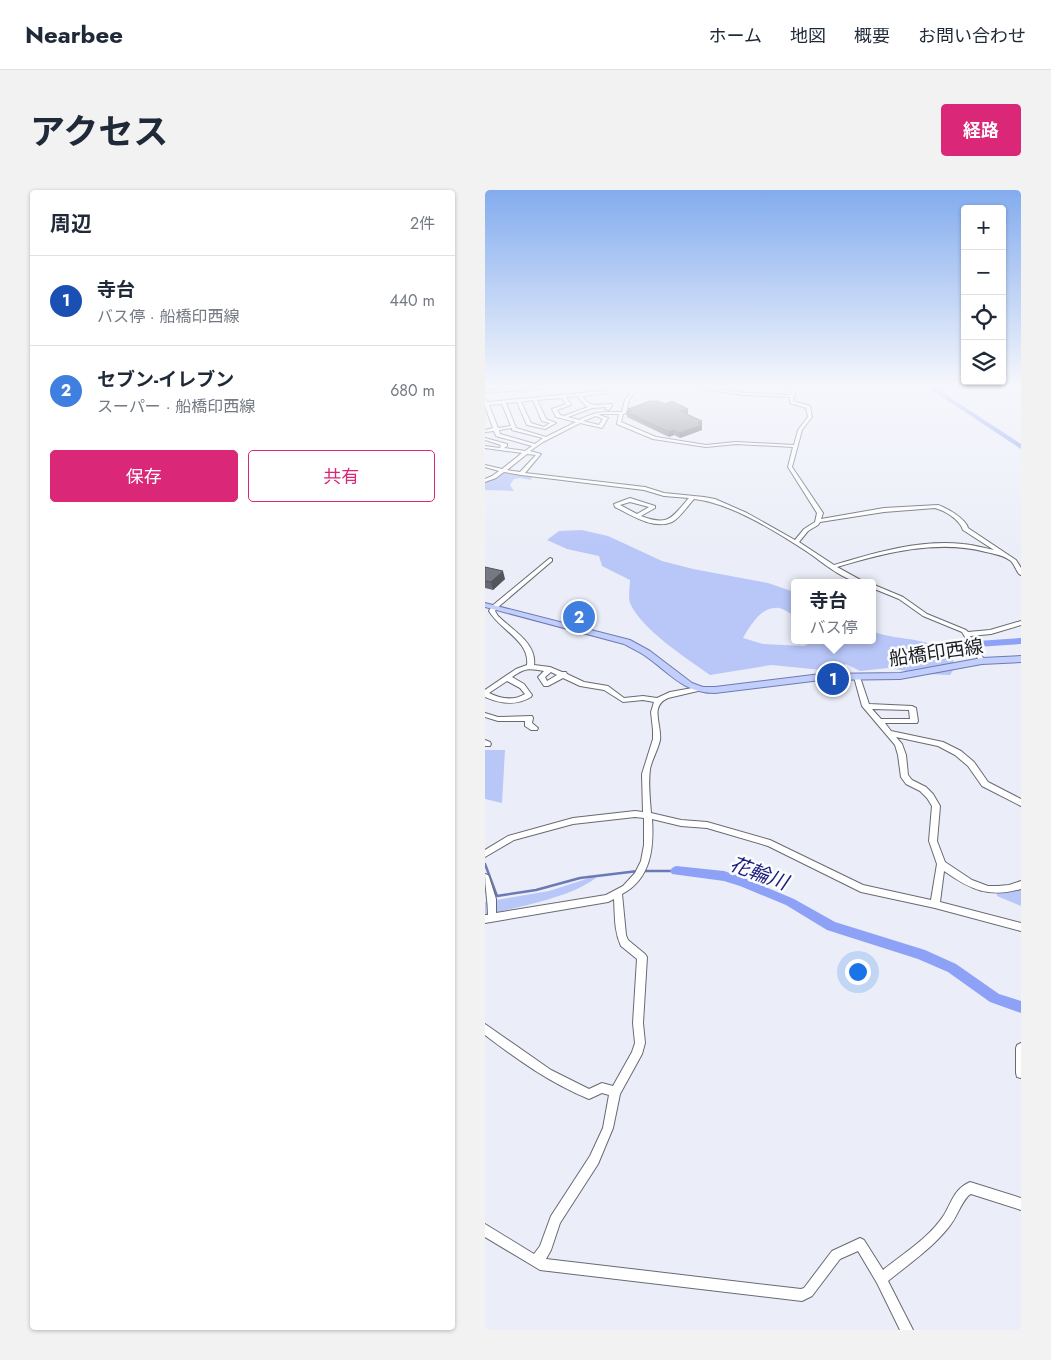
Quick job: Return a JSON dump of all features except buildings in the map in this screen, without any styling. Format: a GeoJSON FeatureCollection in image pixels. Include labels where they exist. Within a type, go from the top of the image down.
{"type":"FeatureCollection","features":[{"type":"Feature","properties":{"kind":"main road"},"geometry":{"type":"LineString","coordinates":[[489,606],[627,642],[647,653],[698,689]]}},
{"type":"Feature","properties":{"kind":"main road","name":"船橋印西線"},"geometry":{"type":"LineString","coordinates":[[698,689],[725,690],[810,678],[900,676],[983,661],[1021,659]]}},
{"type":"Feature","properties":{"kind":"street"},"geometry":{"type":"LineString","coordinates":[[489,440],[505,445],[501,449]]}},
{"type":"Feature","properties":{"kind":"street"},"geometry":{"type":"LineString","coordinates":[[519,440],[535,445]]}},
{"type":"Feature","properties":{"kind":"street"},"geometry":{"type":"LineString","coordinates":[[485,481],[503,471],[543,440]]}},
{"type":"Feature","properties":{"kind":"street"},"geometry":{"type":"LineString","coordinates":[[665,440],[712,446],[736,443],[795,446]]}},
{"type":"Feature","properties":{"kind":"street"},"geometry":{"type":"LineString","coordinates":[[796,542],[805,530],[815,526],[819,521],[820,513],[814,501],[790,467],[797,440]]}},
{"type":"Feature","properties":{"kind":"street"},"geometry":{"type":"LineString","coordinates":[[485,447],[539,455],[521,474]]}},
{"type":"Feature","properties":{"kind":"street"},"geometry":{"type":"LineString","coordinates":[[487,466],[521,474],[645,488],[657,494],[693,497],[724,504],[796,542],[853,579]]}},
{"type":"Feature","properties":{"kind":"street"},"geometry":{"type":"LineString","coordinates":[[664,499],[669,495]]}},
{"type":"Feature","properties":{"kind":"street"},"geometry":{"type":"LineString","coordinates":[[653,507],[630,500],[617,504],[617,506],[649,521],[672,520],[693,497]]}},
{"type":"Feature","properties":{"kind":"street"},"geometry":{"type":"LineString","coordinates":[[637,516],[658,503]]}},
{"type":"Feature","properties":{"kind":"street"},"geometry":{"type":"LineString","coordinates":[[819,521],[884,510],[937,506],[964,524],[965,529],[1017,563],[1021,572]]}},
{"type":"Feature","properties":{"kind":"street"},"geometry":{"type":"LineString","coordinates":[[832,567],[877,555],[934,547],[961,545],[1004,554]]}},
{"type":"Feature","properties":{"kind":"street"},"geometry":{"type":"LineString","coordinates":[[530,666],[531,658],[527,650],[514,632],[493,615],[489,606],[550,560]]}},
{"type":"Feature","properties":{"kind":"street"},"geometry":{"type":"LineString","coordinates":[[876,587],[893,593],[925,615],[959,629],[965,634],[983,661]]}},
{"type":"Feature","properties":{"kind":"street"},"geometry":{"type":"LineString","coordinates":[[965,634],[991,632],[1021,623]]}},
{"type":"Feature","properties":{"kind":"street"},"geometry":{"type":"LineString","coordinates":[[507,678],[522,686],[529,695],[520,701],[508,702],[500,701],[485,693],[518,670],[530,666],[564,674],[582,684],[606,688],[623,700],[658,700],[666,696],[698,689]]}},
{"type":"Feature","properties":{"kind":"street"},"geometry":{"type":"LineString","coordinates":[[549,669],[541,677],[546,684],[564,674]]}},
{"type":"Feature","properties":{"kind":"street"},"geometry":{"type":"LineString","coordinates":[[857,677],[866,706],[898,744],[902,755],[904,775],[909,782],[923,789],[936,806],[933,841],[941,864],[935,904]]}},
{"type":"Feature","properties":{"kind":"street"},"geometry":{"type":"LineString","coordinates":[[485,877],[492,899],[489,919],[608,898],[618,894],[633,883],[642,868],[649,843],[646,777],[657,734],[654,714],[658,700]]}},
{"type":"Feature","properties":{"kind":"street"},"geometry":{"type":"LineString","coordinates":[[866,706],[912,708],[914,721],[879,721]]}},
{"type":"Feature","properties":{"kind":"street"},"geometry":{"type":"LineString","coordinates":[[485,714],[498,719],[529,718],[528,724],[534,728]]}},
{"type":"Feature","properties":{"kind":"street"},"geometry":{"type":"LineString","coordinates":[[890,733],[940,744],[958,753],[971,764],[985,784],[1021,803]]}},
{"type":"Feature","properties":{"kind":"street"},"geometry":{"type":"LineString","coordinates":[[485,854],[511,838],[573,821],[635,814],[649,815],[681,823],[707,825],[770,843],[861,888],[935,904],[1021,927]]}},
{"type":"Feature","properties":{"kind":"street"},"geometry":{"type":"LineString","coordinates":[[941,864],[968,884],[994,890],[1003,890],[1021,885]]}},
{"type":"Feature","properties":{"kind":"street"},"geometry":{"type":"LineString","coordinates":[[536,1261],[545,1250],[555,1220],[594,1160],[608,1128],[615,1092],[637,1054],[640,1043],[638,1023],[643,964],[642,958],[624,943],[621,935],[618,894]]}},
{"type":"Feature","properties":{"kind":"street"},"geometry":{"type":"LineString","coordinates":[[485,1029],[533,1066],[568,1086],[589,1094],[603,1088],[615,1092]]}},
{"type":"Feature","properties":{"kind":"street"},"geometry":{"type":"LineString","coordinates":[[1021,1048],[1021,1073]]}},
{"type":"Feature","properties":{"kind":"street"},"geometry":{"type":"LineString","coordinates":[[881,1279],[924,1245],[947,1221],[962,1191],[969,1188],[1021,1201]]}},
{"type":"Feature","properties":{"kind":"street"},"geometry":{"type":"LineString","coordinates":[[485,1230],[540,1264],[802,1295],[808,1292],[836,1255],[860,1244],[881,1279],[907,1330]]}},
{"type":"Feature","properties":{"kind":"shaded area"},"geometry":{"type":"Polygon","coordinates":[[[502,473],[533,476],[531,480],[514,479],[510,485],[514,491],[485,490],[485,482],[502,473]]]}},
{"type":"Feature","properties":{"kind":"shaded area"},"geometry":{"type":"Polygon","coordinates":[[[582,530],[608,536],[662,561],[693,569],[768,583],[791,591],[791,614],[779,608],[767,610],[757,617],[743,638],[763,644],[804,646],[809,644],[876,644],[876,633],[918,641],[940,648],[956,666],[950,675],[925,674],[888,668],[860,671],[846,664],[833,671],[771,665],[710,675],[677,652],[644,623],[630,603],[630,580],[602,566],[599,556],[567,549],[547,540],[559,531],[582,530]]]}},
{"type":"Feature","properties":{"kind":"shaded area"},"geometry":{"type":"Polygon","coordinates":[[[485,750],[505,750],[502,803],[485,799],[485,750]]]}},
{"type":"Feature","properties":{"kind":"shaded area"},"geometry":{"type":"Polygon","coordinates":[[[599,875],[589,883],[561,895],[529,905],[485,915],[485,902],[549,891],[599,875]]]}},
{"type":"Feature","properties":{"kind":"shaded area"},"geometry":{"type":"Polygon","coordinates":[[[1021,883],[1021,906],[997,896],[997,889],[1021,883]]]}},
{"type":"Feature","properties":{"kind":"waterway"},"geometry":{"type":"LineString","coordinates":[[1011,440],[1021,447]]}},
{"type":"Feature","properties":{"kind":"waterway"},"geometry":{"type":"LineString","coordinates":[[977,644],[1021,641]]}},
{"type":"Feature","properties":{"kind":"waterway","name":"花輪川"},"geometry":{"type":"LineString","coordinates":[[485,864],[497,896],[536,890],[580,878],[638,871]]}},
{"type":"Feature","properties":{"kind":"waterway","name":"花輪川"},"geometry":{"type":"LineString","coordinates":[[643,871],[676,871]]}},
{"type":"Feature","properties":{"kind":"waterway","name":"花輪川"},"geometry":{"type":"LineString","coordinates":[[676,871],[724,876],[743,882],[790,902],[831,926],[921,954],[952,968],[995,998],[1021,1007]]}},
{"type":"Feature","properties":{"kind":"place","name":"セブン-イレブン"},"geometry":{"type":"Point","coordinates":[579,617]}},
{"type":"Feature","properties":{"kind":"place","name":"寺台"},"geometry":{"type":"Point","coordinates":[833,679]}}]}
